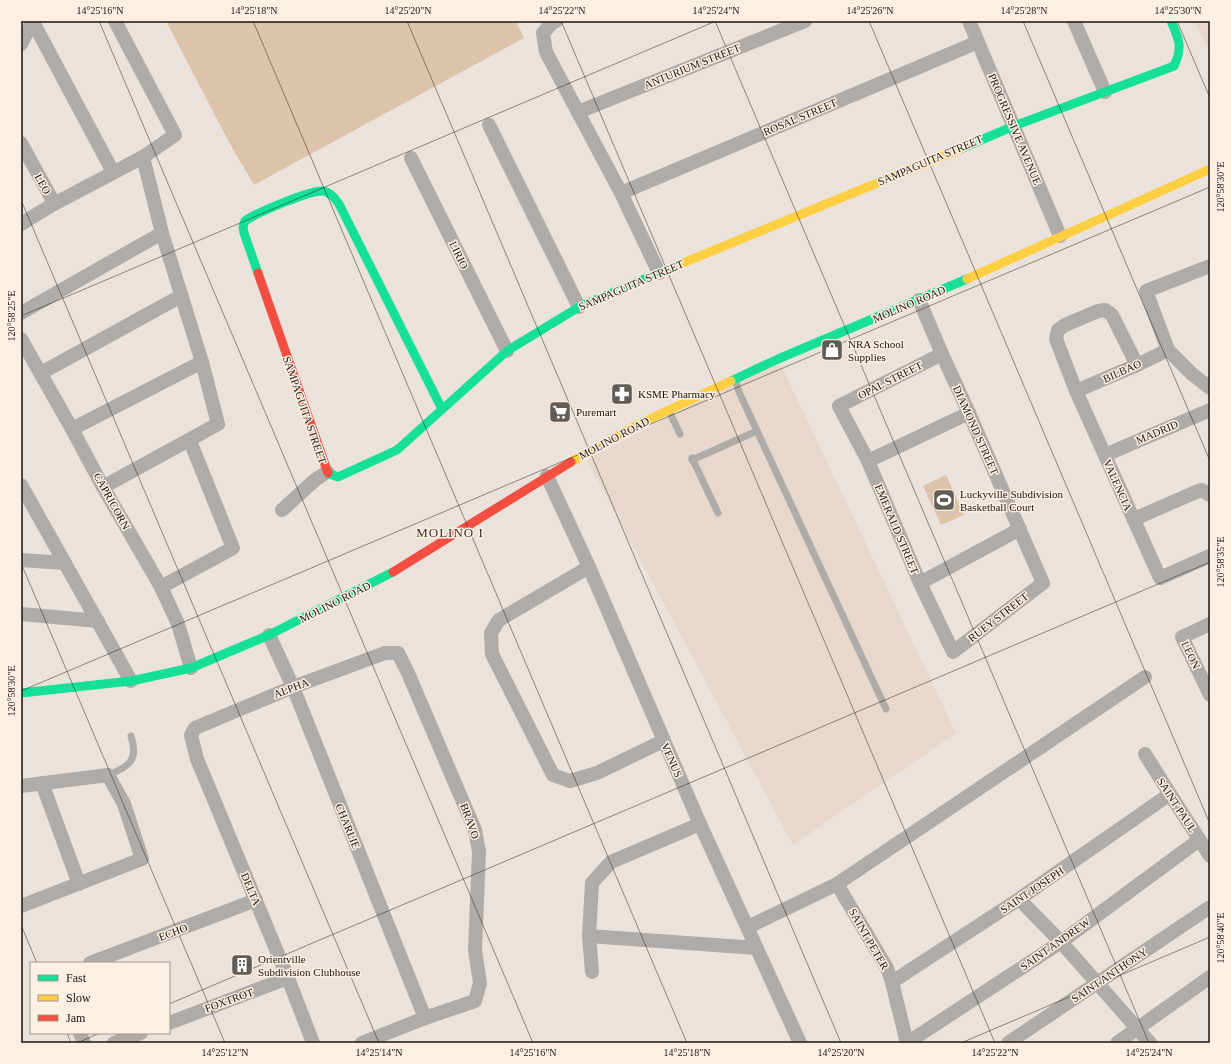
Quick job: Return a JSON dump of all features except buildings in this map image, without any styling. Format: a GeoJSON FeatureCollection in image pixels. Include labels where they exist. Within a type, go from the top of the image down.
{"type":"FeatureCollection","features":[{"type":"Feature","properties":{"kind":"street"},"geometry":{"type":"LineString","coordinates":[[33,21],[114,172]]}},
{"type":"Feature","properties":{"kind":"street"},"geometry":{"type":"LineString","coordinates":[[21,44],[33,21]]}},
{"type":"Feature","properties":{"kind":"street"},"geometry":{"type":"LineString","coordinates":[[21,224],[54,203],[143,157],[175,135],[115,21]]}},
{"type":"Feature","properties":{"kind":"street"},"geometry":{"type":"LineString","coordinates":[[556,21],[552,23],[543,33],[546,52],[621,193],[659,273]]}},
{"type":"Feature","properties":{"kind":"street","name":"ANTURIUM STREET"},"geometry":{"type":"LineString","coordinates":[[578,112],[787,24],[805,21]]}},
{"type":"Feature","properties":{"kind":"street","name":"PROGRESSIVE AVENUE"},"geometry":{"type":"LineString","coordinates":[[970,21],[1060,236]]}},
{"type":"Feature","properties":{"kind":"street"},"geometry":{"type":"LineString","coordinates":[[1074,21],[1105,92]]}},
{"type":"Feature","properties":{"kind":"street","name":"SAMPAGUITA STREET"},"geometry":{"type":"LineString","coordinates":[[442,409],[339,204],[333,195],[322,191],[266,209],[245,220],[243,225],[245,236],[327,472],[338,477],[397,450],[507,351],[579,307],[1014,126],[1174,66],[1180,56],[1181,46],[1170,21]]}},
{"type":"Feature","properties":{"kind":"street","name":"ROSAL STREET"},"geometry":{"type":"LineString","coordinates":[[621,193],[978,42]]}},
{"type":"Feature","properties":{"kind":"street"},"geometry":{"type":"LineString","coordinates":[[489,125],[579,307]]}},
{"type":"Feature","properties":{"kind":"street","name":"LEO"},"geometry":{"type":"LineString","coordinates":[[21,143],[54,203]]}},
{"type":"Feature","properties":{"kind":"street"},"geometry":{"type":"LineString","coordinates":[[103,487],[190,441],[218,424],[202,362],[162,233],[143,157]]}},
{"type":"Feature","properties":{"kind":"street","name":"LIRIO"},"geometry":{"type":"LineString","coordinates":[[411,158],[507,351]]}},
{"type":"Feature","properties":{"kind":"street","name":"MOLINO ROAD"},"geometry":{"type":"LineString","coordinates":[[21,693],[131,681],[191,668],[269,634],[403,567],[581,455],[638,425],[778,360],[919,300],[1210,169]]}},
{"type":"Feature","properties":{"kind":"street"},"geometry":{"type":"LineString","coordinates":[[21,313],[162,233]]}},
{"type":"Feature","properties":{"kind":"street"},"geometry":{"type":"LineString","coordinates":[[1210,266],[1146,291],[1168,350],[1210,390],[1207,399],[1210,410]]}},
{"type":"Feature","properties":{"kind":"street"},"geometry":{"type":"LineString","coordinates":[[41,373],[181,296]]}},
{"type":"Feature","properties":{"kind":"street","name":"DIAMOND STREET"},"geometry":{"type":"LineString","coordinates":[[919,300],[1043,583]]}},
{"type":"Feature","properties":{"kind":"street","name":"VALENCIA"},"geometry":{"type":"LineString","coordinates":[[1138,365],[1112,315],[1105,310],[1098,311],[1065,325],[1058,330],[1056,340],[1076,391],[1160,578],[1210,556]]}},
{"type":"Feature","properties":{"kind":"street","name":"CAPRICORN"},"geometry":{"type":"LineString","coordinates":[[21,339],[103,487],[161,587],[178,624],[191,668]]}},
{"type":"Feature","properties":{"kind":"street","name":"BILBAO"},"geometry":{"type":"LineString","coordinates":[[1076,391],[1138,365],[1168,350]]}},
{"type":"Feature","properties":{"kind":"street","name":"OPAL STREET"},"geometry":{"type":"LineString","coordinates":[[839,406],[942,354]]}},
{"type":"Feature","properties":{"kind":"street"},"geometry":{"type":"LineString","coordinates":[[72,429],[202,362]]}},
{"type":"Feature","properties":{"kind":"street","name":"EMERALD STREET"},"geometry":{"type":"LineString","coordinates":[[839,406],[868,461],[920,583],[953,652]]}},
{"type":"Feature","properties":{"kind":"street","name":"MADRID"},"geometry":{"type":"LineString","coordinates":[[1105,455],[1210,410]]}},
{"type":"Feature","properties":{"kind":"street"},"geometry":{"type":"LineString","coordinates":[[868,461],[969,413]]}},
{"type":"Feature","properties":{"kind":"street"},"geometry":{"type":"LineString","coordinates":[[161,587],[233,548],[190,441]]}},
{"type":"Feature","properties":{"kind":"street"},"geometry":{"type":"LineString","coordinates":[[282,510],[315,480],[327,472]]}},
{"type":"Feature","properties":{"kind":"street","name":"VENUS"},"geometry":{"type":"LineString","coordinates":[[548,476],[589,567],[663,741],[800,1043]]}},
{"type":"Feature","properties":{"kind":"street"},"geometry":{"type":"LineString","coordinates":[[21,485],[25,498],[65,563],[131,681]]}},
{"type":"Feature","properties":{"kind":"street"},"geometry":{"type":"LineString","coordinates":[[1134,519],[1202,490],[1210,494]]}},
{"type":"Feature","properties":{"kind":"street"},"geometry":{"type":"LineString","coordinates":[[920,583],[1020,529]]}},
{"type":"Feature","properties":{"kind":"street"},"geometry":{"type":"LineString","coordinates":[[21,560],[65,563]]}},
{"type":"Feature","properties":{"kind":"street"},"geometry":{"type":"LineString","coordinates":[[589,567],[499,620],[491,633],[492,654],[554,775],[570,781],[597,773],[663,741]]}},
{"type":"Feature","properties":{"kind":"street","name":"RUEY STREET"},"geometry":{"type":"LineString","coordinates":[[953,652],[1043,583]]}},
{"type":"Feature","properties":{"kind":"street"},"geometry":{"type":"LineString","coordinates":[[21,614],[98,621]]}},
{"type":"Feature","properties":{"kind":"street","name":"LEON"},"geometry":{"type":"LineString","coordinates":[[1209,690],[1182,637],[1210,624]]}},
{"type":"Feature","properties":{"kind":"street","name":"CHARLIE"},"geometry":{"type":"LineString","coordinates":[[269,634],[293,686],[425,1018]]}},
{"type":"Feature","properties":{"kind":"street","name":"ALPHA"},"geometry":{"type":"LineString","coordinates":[[191,735],[195,728],[293,686],[385,653],[398,653]]}},
{"type":"Feature","properties":{"kind":"street","name":"BRAVO"},"geometry":{"type":"LineString","coordinates":[[398,653],[475,830],[479,852],[474,950],[480,983],[475,1001],[425,1018]]}},
{"type":"Feature","properties":{"kind":"street"},"geometry":{"type":"LineString","coordinates":[[748,927],[837,884],[1145,677]]}},
{"type":"Feature","properties":{"kind":"street","name":"DELTA"},"geometry":{"type":"LineString","coordinates":[[191,735],[197,759],[288,978],[313,1043]]}},
{"type":"Feature","properties":{"kind":"street","name":"SAINT PAUL"},"geometry":{"type":"LineString","coordinates":[[1145,754],[1210,856]]}},
{"type":"Feature","properties":{"kind":"street"},"geometry":{"type":"LineString","coordinates":[[21,786],[108,775],[124,804],[142,859],[21,906]]}},
{"type":"Feature","properties":{"kind":"street"},"geometry":{"type":"LineString","coordinates":[[42,783],[79,884]]}},
{"type":"Feature","properties":{"kind":"street","name":"SAINT JOSEPH"},"geometry":{"type":"LineString","coordinates":[[892,982],[1019,899],[1170,794]]}},
{"type":"Feature","properties":{"kind":"street"},"geometry":{"type":"LineString","coordinates":[[592,972],[589,936],[592,883],[611,862],[700,824]]}},
{"type":"Feature","properties":{"kind":"street","name":"SAINT ANDREW"},"geometry":{"type":"LineString","coordinates":[[907,1043],[1060,942],[1199,840]]}},
{"type":"Feature","properties":{"kind":"street","name":"SAINT PETER"},"geometry":{"type":"LineString","coordinates":[[837,884],[887,968],[892,982],[907,1043]]}},
{"type":"Feature","properties":{"kind":"street"},"geometry":{"type":"LineString","coordinates":[[1019,899],[1060,942],[1150,1043]]}},
{"type":"Feature","properties":{"kind":"street","name":"ECHO"},"geometry":{"type":"LineString","coordinates":[[93,962],[256,900]]}},
{"type":"Feature","properties":{"kind":"street","name":"SAINT ANTHONY"},"geometry":{"type":"LineString","coordinates":[[1008,1043],[1210,907]]}},
{"type":"Feature","properties":{"kind":"street"},"geometry":{"type":"LineString","coordinates":[[589,936],[757,948]]}},
{"type":"Feature","properties":{"kind":"street"},"geometry":{"type":"LineString","coordinates":[[1117,1043],[1210,977]]}},
{"type":"Feature","properties":{"kind":"street","name":"FOXTROT"},"geometry":{"type":"LineString","coordinates":[[170,1023],[288,978]]}},
{"type":"Feature","properties":{"kind":"street"},"geometry":{"type":"LineString","coordinates":[[362,1043],[425,1018]]}},
{"type":"Feature","properties":{"kind":"street"},"geometry":{"type":"LineString","coordinates":[[114,1043],[138,1034]]}},
{"type":"Feature","properties":{"kind":"lane"},"geometry":{"type":"LineString","coordinates":[[735,380],[757,432],[886,709]]}},
{"type":"Feature","properties":{"kind":"lane"},"geometry":{"type":"LineString","coordinates":[[668,411],[680,434]]}},
{"type":"Feature","properties":{"kind":"lane"},"geometry":{"type":"LineString","coordinates":[[718,513],[692,459],[757,432]]}},
{"type":"Feature","properties":{"kind":"lane"},"geometry":{"type":"LineString","coordinates":[[108,775],[125,768],[132,761],[133,747],[131,736]]}},
{"type":"Feature","properties":{"kind":"shaded area"},"geometry":{"type":"Polygon","coordinates":[[[166,21],[516,21],[524,38],[254,185],[230,144],[166,21]]]}},
{"type":"Feature","properties":{"kind":"shaded area"},"geometry":{"type":"Polygon","coordinates":[[[1194,21],[1210,21],[1210,52],[1194,21]]]}},
{"type":"Feature","properties":{"kind":"shaded area"},"geometry":{"type":"Polygon","coordinates":[[[778,359],[956,733],[793,845],[587,460],[778,359]]]}},
{"type":"Feature","properties":{"kind":"shaded area","name":"Luckyville Subdivision Basketball Court"},"geometry":{"type":"Polygon","coordinates":[[[946,475],[964,515],[941,525],[923,486],[946,475]]]}},
{"type":"Feature","properties":{"kind":"traffic: fast"},"geometry":{"type":"LineString","coordinates":[[960,149],[1014,126],[1174,66],[1177,59],[1179,43],[1171,21]]}},
{"type":"Feature","properties":{"kind":"traffic: fast"},"geometry":{"type":"LineString","coordinates":[[258,273],[244,233],[243,227],[245,221],[271,208],[307,194],[323,191],[330,194],[339,204],[442,409]]}},
{"type":"Feature","properties":{"kind":"traffic: fast"},"geometry":{"type":"LineString","coordinates":[[328,473],[338,477],[397,450],[507,351],[579,307],[678,265]]}},
{"type":"Feature","properties":{"kind":"traffic: fast"},"geometry":{"type":"LineString","coordinates":[[731,381],[778,359],[967,279]]}},
{"type":"Feature","properties":{"kind":"traffic: fast"},"geometry":{"type":"LineString","coordinates":[[21,693],[131,681],[191,668],[269,635],[393,572]]}},
{"type":"Feature","properties":{"kind":"traffic: slow"},"geometry":{"type":"LineString","coordinates":[[678,265],[960,149]]}},
{"type":"Feature","properties":{"kind":"traffic: slow"},"geometry":{"type":"LineString","coordinates":[[967,279],[1210,169]]}},
{"type":"Feature","properties":{"kind":"traffic: slow"},"geometry":{"type":"LineString","coordinates":[[571,462],[637,425],[731,381]]}},
{"type":"Feature","properties":{"kind":"traffic: jam"},"geometry":{"type":"LineString","coordinates":[[258,273],[328,473]]}},
{"type":"Feature","properties":{"kind":"traffic: jam"},"geometry":{"type":"LineString","coordinates":[[393,572],[571,462]]}},
{"type":"Feature","properties":{"kind":"place","name":"NRA School Supplies"},"geometry":{"type":"Point","coordinates":[832,350]}},
{"type":"Feature","properties":{"kind":"place","name":"KSME Pharmacy"},"geometry":{"type":"Point","coordinates":[622,394]}},
{"type":"Feature","properties":{"kind":"place","name":"Puremart"},"geometry":{"type":"Point","coordinates":[560,412]}},
{"type":"Feature","properties":{"kind":"place","name":"Luckyville Subdivision Basketball Court"},"geometry":{"type":"Point","coordinates":[944,500]}},
{"type":"Feature","properties":{"kind":"place","name":"Orientville Subdivision Clubhouse"},"geometry":{"type":"Point","coordinates":[242,965]}},
{"type":"Feature","properties":{"kind":"district","name":"MOLINO I"},"geometry":{"type":"Point","coordinates":[450,532]}}]}
